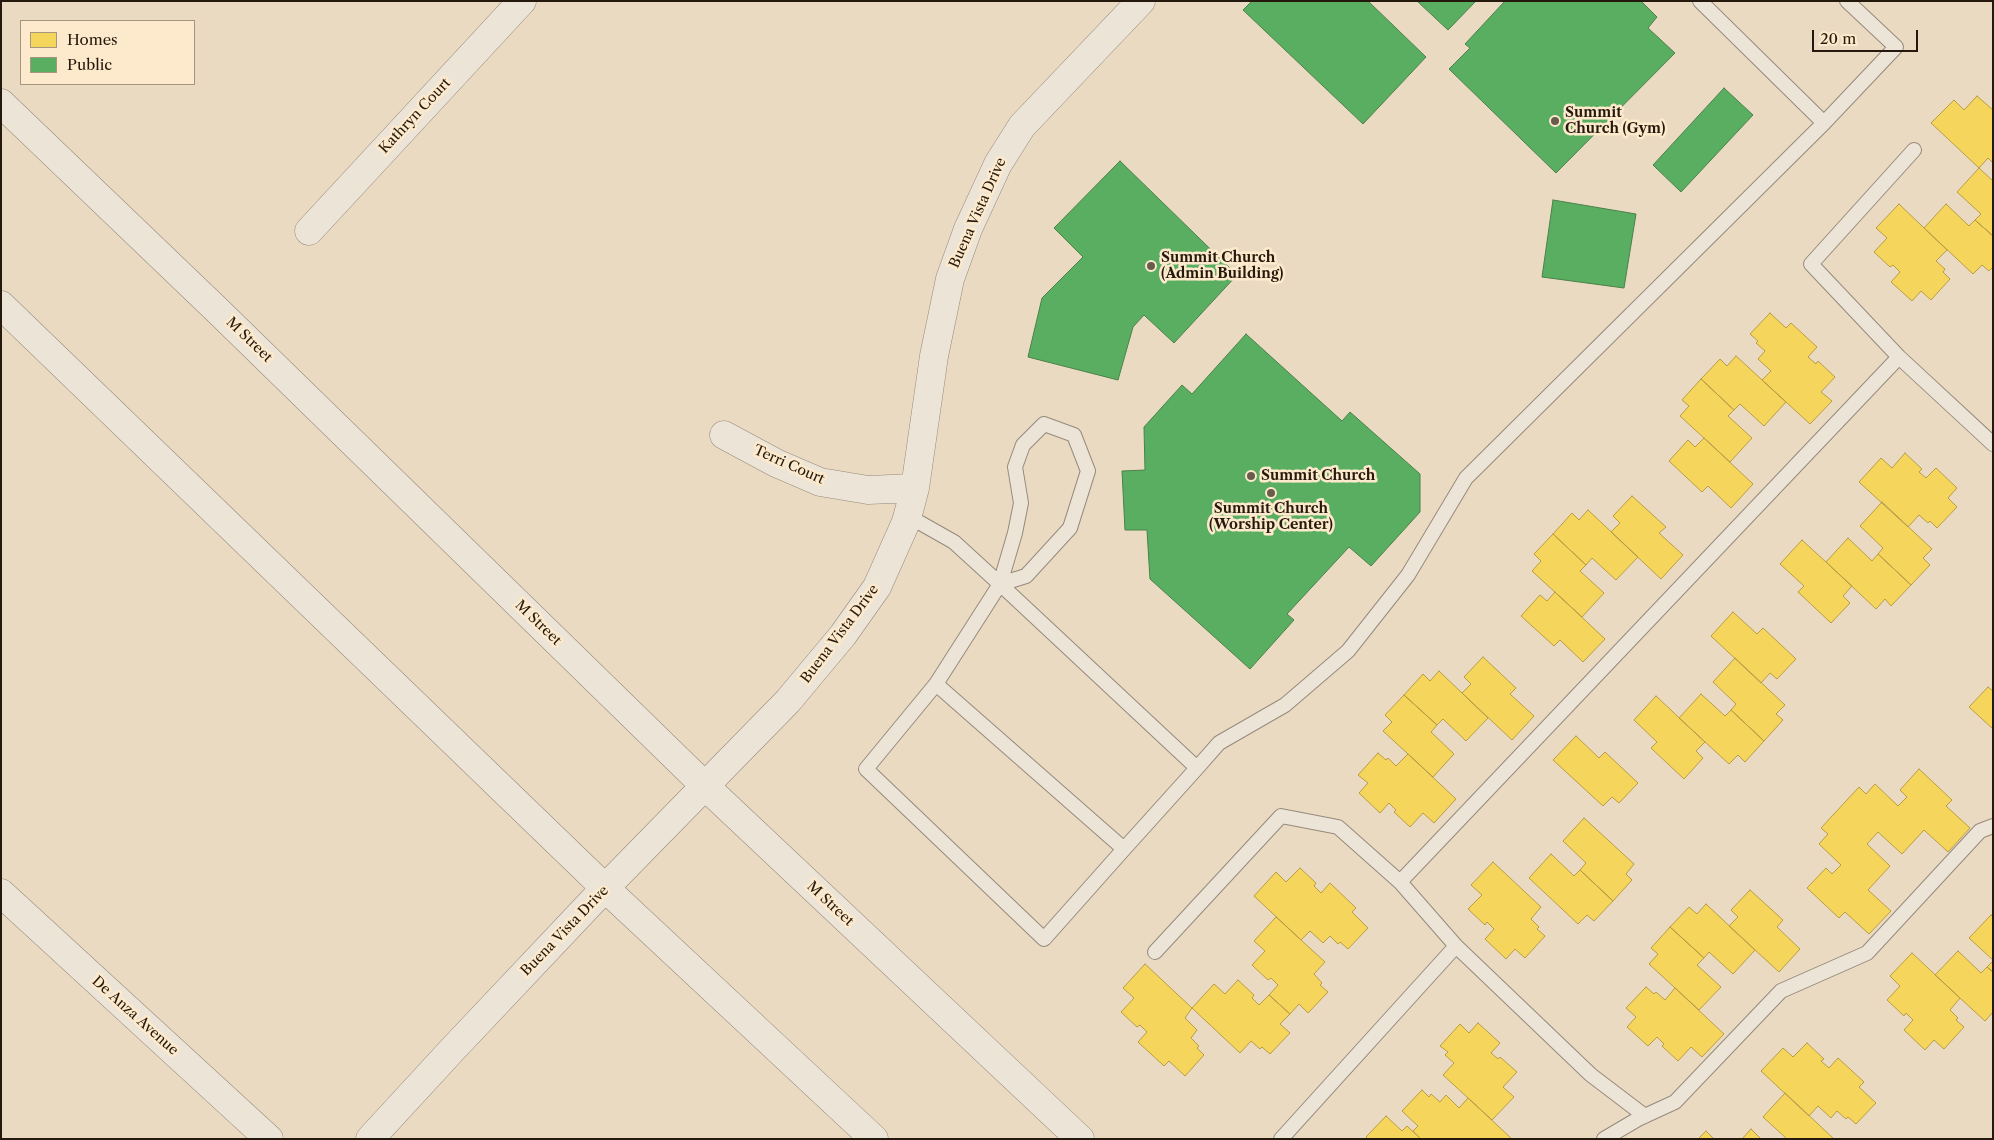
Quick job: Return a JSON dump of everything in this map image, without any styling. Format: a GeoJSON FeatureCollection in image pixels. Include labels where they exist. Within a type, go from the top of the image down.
{"type":"FeatureCollection","features":[{"type":"Feature","properties":{"kind":"street","name":"Kathryn Court"},"geometry":{"type":"LineString","coordinates":[[309,231],[522,1]]}},
{"type":"Feature","properties":{"kind":"street","name":"Buena Vista Drive"},"geometry":{"type":"LineString","coordinates":[[370,1139],[605,888],[788,701],[843,635],[877,588],[908,516],[916,488],[934,356],[950,279],[968,229],[998,164],[1022,126],[1141,1]]}},
{"type":"Feature","properties":{"kind":"street","name":"M Street"},"geometry":{"type":"LineString","coordinates":[[1,103],[218,310],[705,786],[1080,1139]]}},
{"type":"Feature","properties":{"kind":"street"},"geometry":{"type":"LineString","coordinates":[[1,305],[605,888],[874,1139]]}},
{"type":"Feature","properties":{"kind":"street","name":"Terri Court"},"geometry":{"type":"LineString","coordinates":[[724,435],[776,463],[820,482],[868,490],[916,488]]}},
{"type":"Feature","properties":{"kind":"street","name":"De Anza Avenue"},"geometry":{"type":"LineString","coordinates":[[4,901],[270,1139]]}},
{"type":"Feature","properties":{"kind":"lane"},"geometry":{"type":"LineString","coordinates":[[1700,1],[1824,123]]}},
{"type":"Feature","properties":{"kind":"lane"},"geometry":{"type":"LineString","coordinates":[[1000,584],[1026,576],[1070,528],[1088,471],[1074,435],[1044,424],[1022,445],[1015,467],[1021,503],[1015,533],[1000,584],[936,684],[866,770],[1044,939],[1219,743],[1285,704],[1348,651],[1408,575],[1466,478],[1824,123],[1896,48],[1848,1]]}},
{"type":"Feature","properties":{"kind":"lane"},"geometry":{"type":"LineString","coordinates":[[1914,150],[1811,264],[1899,357],[1993,444]]}},
{"type":"Feature","properties":{"kind":"lane"},"geometry":{"type":"LineString","coordinates":[[1400,882],[1899,357]]}},
{"type":"Feature","properties":{"kind":"lane"},"geometry":{"type":"LineString","coordinates":[[908,516],[954,542],[1197,768]]}},
{"type":"Feature","properties":{"kind":"lane"},"geometry":{"type":"LineString","coordinates":[[936,684],[1124,849]]}},
{"type":"Feature","properties":{"kind":"lane"},"geometry":{"type":"LineString","coordinates":[[1155,952],[1281,816],[1338,827],[1400,882],[1456,946],[1591,1075],[1645,1116]]}},
{"type":"Feature","properties":{"kind":"lane"},"geometry":{"type":"LineString","coordinates":[[1604,1139],[1675,1102],[1781,991],[1867,953],[1980,831],[1993,826]]}},
{"type":"Feature","properties":{"kind":"lane"},"geometry":{"type":"LineString","coordinates":[[1281,1139],[1456,946]]}},
{"type":"Feature","properties":{"kind":"building: Homes"},"geometry":{"type":"Polygon","coordinates":[[[1977,96],[1993,110],[1993,163],[1988,158],[1979,168],[1931,123],[1954,100],[1964,110],[1977,96]]]}},
{"type":"Feature","properties":{"kind":"building: Homes"},"geometry":{"type":"Polygon","coordinates":[[[1979,168],[1993,181],[1993,236],[1975,220],[1981,214],[1957,192],[1979,168]]]}},
{"type":"Feature","properties":{"kind":"building: Homes"},"geometry":{"type":"Polygon","coordinates":[[[1899,204],[1947,250],[1936,261],[1945,269],[1943,272],[1950,279],[1931,300],[1921,291],[1912,301],[1891,282],[1900,272],[1893,265],[1890,267],[1874,252],[1887,238],[1876,228],[1899,204]]]}},
{"type":"Feature","properties":{"kind":"building: Homes"},"geometry":{"type":"Polygon","coordinates":[[[1946,204],[1969,226],[1975,220],[1993,236],[1993,267],[1989,271],[1982,265],[1973,274],[1924,228],[1946,204]]]}},
{"type":"Feature","properties":{"kind":"building: Homes"},"geometry":{"type":"Polygon","coordinates":[[[1770,313],[1786,328],[1791,323],[1817,347],[1808,357],[1816,364],[1818,361],[1835,377],[1821,392],[1832,401],[1810,424],[1762,380],[1771,371],[1758,359],[1765,351],[1750,334],[1770,313]]]}},
{"type":"Feature","properties":{"kind":"building: Homes"},"geometry":{"type":"Polygon","coordinates":[[[1736,356],[1786,402],[1764,426],[1740,404],[1734,410],[1701,379],[1720,359],[1727,366],[1736,356]]]}},
{"type":"Feature","properties":{"kind":"building: Homes"},"geometry":{"type":"Polygon","coordinates":[[[1701,379],[1734,410],[1728,416],[1752,438],[1730,462],[1680,416],[1689,406],[1682,400],[1701,379]]]}},
{"type":"Feature","properties":{"kind":"building: Homes"},"geometry":{"type":"Polygon","coordinates":[[[1704,438],[1753,484],[1731,508],[1708,486],[1702,492],[1669,461],[1688,440],[1695,447],[1704,438]]]}},
{"type":"Feature","properties":{"kind":"building: Homes"},"geometry":{"type":"Polygon","coordinates":[[[1905,453],[1922,469],[1919,472],[1926,478],[1936,468],[1957,488],[1948,498],[1957,507],[1937,528],[1930,521],[1928,523],[1919,515],[1908,527],[1859,482],[1881,458],[1892,468],[1905,453]]]}},
{"type":"Feature","properties":{"kind":"building: Homes"},"geometry":{"type":"Polygon","coordinates":[[[1632,496],[1666,527],[1659,533],[1683,555],[1661,579],[1611,532],[1620,523],[1613,516],[1632,496]]]}},
{"type":"Feature","properties":{"kind":"building: Homes"},"geometry":{"type":"Polygon","coordinates":[[[1882,502],[1932,549],[1923,558],[1930,565],[1911,585],[1878,554],[1883,548],[1860,526],[1882,502]]]}},
{"type":"Feature","properties":{"kind":"building: Homes"},"geometry":{"type":"Polygon","coordinates":[[[1588,510],[1638,557],[1616,580],[1592,558],[1586,565],[1553,534],[1572,513],[1579,520],[1588,510]]]}},
{"type":"Feature","properties":{"kind":"building: Homes"},"geometry":{"type":"Polygon","coordinates":[[[1553,534],[1586,565],[1580,571],[1604,593],[1582,617],[1532,571],[1541,561],[1534,554],[1553,534]]]}},
{"type":"Feature","properties":{"kind":"building: Homes"},"geometry":{"type":"Polygon","coordinates":[[[1848,538],[1872,561],[1878,554],[1911,585],[1891,606],[1885,599],[1876,609],[1826,562],[1848,538]]]}},
{"type":"Feature","properties":{"kind":"building: Homes"},"geometry":{"type":"Polygon","coordinates":[[[1802,540],[1852,586],[1843,596],[1850,603],[1831,623],[1798,592],[1804,586],[1780,564],[1802,540]]]}},
{"type":"Feature","properties":{"kind":"building: Homes"},"geometry":{"type":"Polygon","coordinates":[[[1555,592],[1605,639],[1583,662],[1560,640],[1554,646],[1521,616],[1540,595],[1547,601],[1555,592]]]}},
{"type":"Feature","properties":{"kind":"building: Homes"},"geometry":{"type":"Polygon","coordinates":[[[1733,612],[1757,634],[1763,628],[1796,659],[1777,679],[1770,673],[1761,683],[1711,636],[1733,612]]]}},
{"type":"Feature","properties":{"kind":"building: Homes"},"geometry":{"type":"Polygon","coordinates":[[[1483,657],[1516,688],[1510,694],[1534,716],[1512,740],[1462,693],[1471,684],[1464,677],[1483,657]]]}},
{"type":"Feature","properties":{"kind":"building: Homes"},"geometry":{"type":"Polygon","coordinates":[[[1735,658],[1785,705],[1776,714],[1783,720],[1764,741],[1731,710],[1736,704],[1713,682],[1735,658]]]}},
{"type":"Feature","properties":{"kind":"building: Homes"},"geometry":{"type":"Polygon","coordinates":[[[1439,671],[1488,718],[1466,741],[1443,719],[1437,725],[1404,695],[1423,674],[1430,681],[1439,671]]]}},
{"type":"Feature","properties":{"kind":"building: Homes"},"geometry":{"type":"Polygon","coordinates":[[[1988,687],[1993,691],[1993,729],[1969,707],[1988,687]]]}},
{"type":"Feature","properties":{"kind":"building: Homes"},"geometry":{"type":"Polygon","coordinates":[[[1701,694],[1725,716],[1731,710],[1764,741],[1745,762],[1738,755],[1729,764],[1679,718],[1701,694]]]}},
{"type":"Feature","properties":{"kind":"building: Homes"},"geometry":{"type":"Polygon","coordinates":[[[1404,695],[1437,725],[1431,732],[1454,754],[1433,777],[1383,731],[1392,722],[1385,715],[1404,695]]]}},
{"type":"Feature","properties":{"kind":"building: Homes"},"geometry":{"type":"Polygon","coordinates":[[[1656,696],[1705,742],[1696,751],[1703,758],[1684,779],[1651,748],[1657,742],[1634,720],[1656,696]]]}},
{"type":"Feature","properties":{"kind":"building: Homes"},"geometry":{"type":"Polygon","coordinates":[[[1576,736],[1599,758],[1605,752],[1638,783],[1619,803],[1612,797],[1603,806],[1553,760],[1576,736]]]}},
{"type":"Feature","properties":{"kind":"building: Homes"},"geometry":{"type":"Polygon","coordinates":[[[1378,753],[1386,760],[1388,758],[1396,766],[1408,754],[1456,799],[1434,823],[1423,813],[1410,827],[1394,812],[1396,810],[1389,803],[1380,813],[1359,793],[1368,783],[1358,775],[1378,753]]]}},
{"type":"Feature","properties":{"kind":"building: Homes"},"geometry":{"type":"Polygon","coordinates":[[[1919,769],[1952,800],[1946,806],[1970,828],[1948,852],[1924,830],[1902,854],[1878,832],[1867,844],[1890,866],[1868,890],[1891,911],[1869,934],[1845,912],[1839,918],[1807,888],[1826,868],[1832,874],[1841,865],[1819,844],[1828,834],[1821,828],[1859,787],[1866,794],[1875,784],[1898,806],[1907,797],[1900,790],[1919,769]]]}},
{"type":"Feature","properties":{"kind":"building: Homes"},"geometry":{"type":"Polygon","coordinates":[[[1584,818],[1634,864],[1626,874],[1632,880],[1613,901],[1580,870],[1586,863],[1563,841],[1584,818]]]}},
{"type":"Feature","properties":{"kind":"building: Homes"},"geometry":{"type":"Polygon","coordinates":[[[1551,854],[1574,876],[1580,870],[1613,901],[1594,921],[1587,915],[1578,924],[1529,878],[1551,854]]]}},
{"type":"Feature","properties":{"kind":"building: Homes"},"geometry":{"type":"Polygon","coordinates":[[[1493,862],[1541,907],[1531,919],[1539,927],[1537,929],[1545,936],[1525,958],[1515,949],[1506,959],[1485,939],[1494,929],[1487,922],[1485,925],[1468,909],[1482,895],[1471,885],[1493,862]]]}},
{"type":"Feature","properties":{"kind":"building: Homes"},"geometry":{"type":"Polygon","coordinates":[[[1300,868],[1316,883],[1314,886],[1321,893],[1330,883],[1356,908],[1352,912],[1368,928],[1348,949],[1340,942],[1338,944],[1330,936],[1323,943],[1310,931],[1301,940],[1254,896],[1276,872],[1286,882],[1300,868]]]}},
{"type":"Feature","properties":{"kind":"building: Homes"},"geometry":{"type":"Polygon","coordinates":[[[1750,890],[1783,920],[1777,927],[1800,949],[1779,972],[1729,926],[1738,917],[1731,910],[1750,890]]]}},
{"type":"Feature","properties":{"kind":"building: Homes"},"geometry":{"type":"Polygon","coordinates":[[[1706,904],[1755,950],[1733,974],[1709,952],[1704,958],[1670,927],[1689,907],[1697,914],[1706,904]]]}},
{"type":"Feature","properties":{"kind":"building: Homes"},"geometry":{"type":"Polygon","coordinates":[[[1991,915],[1993,917],[1993,960],[1969,938],[1991,915]]]}},
{"type":"Feature","properties":{"kind":"building: Homes"},"geometry":{"type":"Polygon","coordinates":[[[1276,917],[1325,962],[1314,974],[1322,983],[1320,985],[1328,992],[1308,1013],[1299,1004],[1290,1014],[1269,995],[1278,985],[1271,978],[1268,980],[1252,965],[1265,951],[1254,941],[1276,917]]]}},
{"type":"Feature","properties":{"kind":"building: Homes"},"geometry":{"type":"Polygon","coordinates":[[[1670,927],[1704,958],[1697,965],[1721,987],[1699,1010],[1649,964],[1658,954],[1651,948],[1670,927]]]}},
{"type":"Feature","properties":{"kind":"building: Homes"},"geometry":{"type":"Polygon","coordinates":[[[1958,951],[1981,973],[1987,967],[1993,972],[1993,1012],[1985,1021],[1935,975],[1958,951]]]}},
{"type":"Feature","properties":{"kind":"building: Homes"},"geometry":{"type":"Polygon","coordinates":[[[1912,953],[1960,998],[1950,1010],[1958,1018],[1956,1020],[1964,1027],[1944,1049],[1934,1040],[1925,1050],[1904,1030],[1913,1020],[1906,1013],[1904,1016],[1887,1000],[1900,986],[1890,976],[1912,953]]]}},
{"type":"Feature","properties":{"kind":"building: Homes"},"geometry":{"type":"Polygon","coordinates":[[[1993,961],[1993,972],[1987,967],[1993,961]]]}},
{"type":"Feature","properties":{"kind":"building: Homes"},"geometry":{"type":"Polygon","coordinates":[[[1145,964],[1192,1008],[1185,1018],[1197,1030],[1191,1038],[1204,1055],[1185,1076],[1169,1061],[1164,1066],[1138,1042],[1147,1032],[1140,1025],[1137,1027],[1121,1012],[1134,998],[1123,988],[1145,964]]]}},
{"type":"Feature","properties":{"kind":"building: Homes"},"geometry":{"type":"Polygon","coordinates":[[[1238,980],[1254,995],[1252,998],[1259,1005],[1269,995],[1290,1014],[1280,1024],[1290,1033],[1270,1054],[1262,1047],[1260,1049],[1251,1041],[1240,1053],[1192,1008],[1214,984],[1225,994],[1238,980]]]}},
{"type":"Feature","properties":{"kind":"building: Homes"},"geometry":{"type":"Polygon","coordinates":[[[1646,987],[1654,994],[1656,992],[1665,1000],[1675,988],[1724,1034],[1702,1057],[1691,1047],[1678,1061],[1662,1046],[1664,1044],[1657,1037],[1648,1046],[1627,1027],[1636,1017],[1626,1008],[1646,987]]]}},
{"type":"Feature","properties":{"kind":"building: Homes"},"geometry":{"type":"Polygon","coordinates":[[[1478,1023],[1500,1043],[1491,1053],[1498,1059],[1500,1057],[1517,1072],[1503,1087],[1514,1097],[1492,1120],[1443,1075],[1454,1063],[1445,1055],[1448,1052],[1440,1046],[1460,1024],[1469,1033],[1478,1023]]]}},
{"type":"Feature","properties":{"kind":"building: Homes"},"geometry":{"type":"Polygon","coordinates":[[[1807,1043],[1824,1059],[1821,1061],[1829,1068],[1838,1058],[1864,1082],[1859,1087],[1876,1103],[1856,1124],[1848,1117],[1846,1119],[1837,1111],[1831,1118],[1818,1106],[1809,1116],[1761,1071],[1783,1048],[1793,1057],[1807,1043]]]}},
{"type":"Feature","properties":{"kind":"building: Homes"},"geometry":{"type":"Polygon","coordinates":[[[1422,1090],[1429,1097],[1431,1094],[1440,1102],[1446,1095],[1459,1108],[1468,1098],[1512,1139],[1421,1139],[1413,1131],[1418,1126],[1402,1111],[1422,1090]]]}},
{"type":"Feature","properties":{"kind":"building: Homes"},"geometry":{"type":"Polygon","coordinates":[[[1785,1093],[1834,1139],[1787,1139],[1763,1117],[1785,1093]]]}},
{"type":"Feature","properties":{"kind":"building: Homes"},"geometry":{"type":"Polygon","coordinates":[[[1386,1116],[1402,1131],[1407,1126],[1421,1139],[1368,1139],[1366,1137],[1386,1116]]]}},
{"type":"Feature","properties":{"kind":"building: Homes"},"geometry":{"type":"Polygon","coordinates":[[[1751,1129],[1761,1139],[1742,1139],[1751,1129]]]}},
{"type":"Feature","properties":{"kind":"building: Homes"},"geometry":{"type":"Polygon","coordinates":[[[1706,1131],[1714,1139],[1698,1139],[1706,1131]]]}},
{"type":"Feature","properties":{"kind":"building: Public"},"geometry":{"type":"Polygon","coordinates":[[[1252,1],[1368,1],[1426,57],[1363,124],[1243,10],[1252,1]]]}},
{"type":"Feature","properties":{"kind":"building: Public"},"geometry":{"type":"Polygon","coordinates":[[[1417,1],[1476,1],[1448,30],[1417,1]]]}},
{"type":"Feature","properties":{"kind":"building: Public","name":"Summit Church (Gym)"},"geometry":{"type":"Polygon","coordinates":[[[1505,1],[1641,1],[1657,17],[1648,28],[1675,53],[1556,173],[1449,69],[1470,48],[1465,44],[1505,1]]]}},
{"type":"Feature","properties":{"kind":"building: Public"},"geometry":{"type":"Polygon","coordinates":[[[1724,88],[1753,115],[1681,192],[1653,165],[1724,88]]]}},
{"type":"Feature","properties":{"kind":"building: Public","name":"Summit Church (Admin Building)"},"geometry":{"type":"Polygon","coordinates":[[[1120,161],[1237,275],[1174,343],[1144,315],[1133,327],[1118,380],[1028,357],[1042,298],[1083,257],[1054,228],[1120,161]]]}},
{"type":"Feature","properties":{"kind":"building: Public"},"geometry":{"type":"Polygon","coordinates":[[[1553,200],[1636,214],[1624,288],[1542,277],[1553,200]]]}},
{"type":"Feature","properties":{"kind":"building: Public","name":"Summit Church (Worship Center)"},"geometry":{"type":"Polygon","coordinates":[[[1246,334],[1342,421],[1350,412],[1420,474],[1420,512],[1371,566],[1349,547],[1287,614],[1294,620],[1250,669],[1150,579],[1147,530],[1125,530],[1122,471],[1145,470],[1144,427],[1182,385],[1192,394],[1246,334]]]}},
{"type":"Feature","properties":{"kind":"place","name":"Summit Church (Gym)"},"geometry":{"type":"Point","coordinates":[1555,121]}},
{"type":"Feature","properties":{"kind":"place","name":"Summit Church (Admin Building)"},"geometry":{"type":"Point","coordinates":[1151,266]}},
{"type":"Feature","properties":{"kind":"place","name":"Summit Church"},"geometry":{"type":"Point","coordinates":[1251,476]}},
{"type":"Feature","properties":{"kind":"place","name":"Summit Church (Worship Center)"},"geometry":{"type":"Point","coordinates":[1271,493]}}]}
